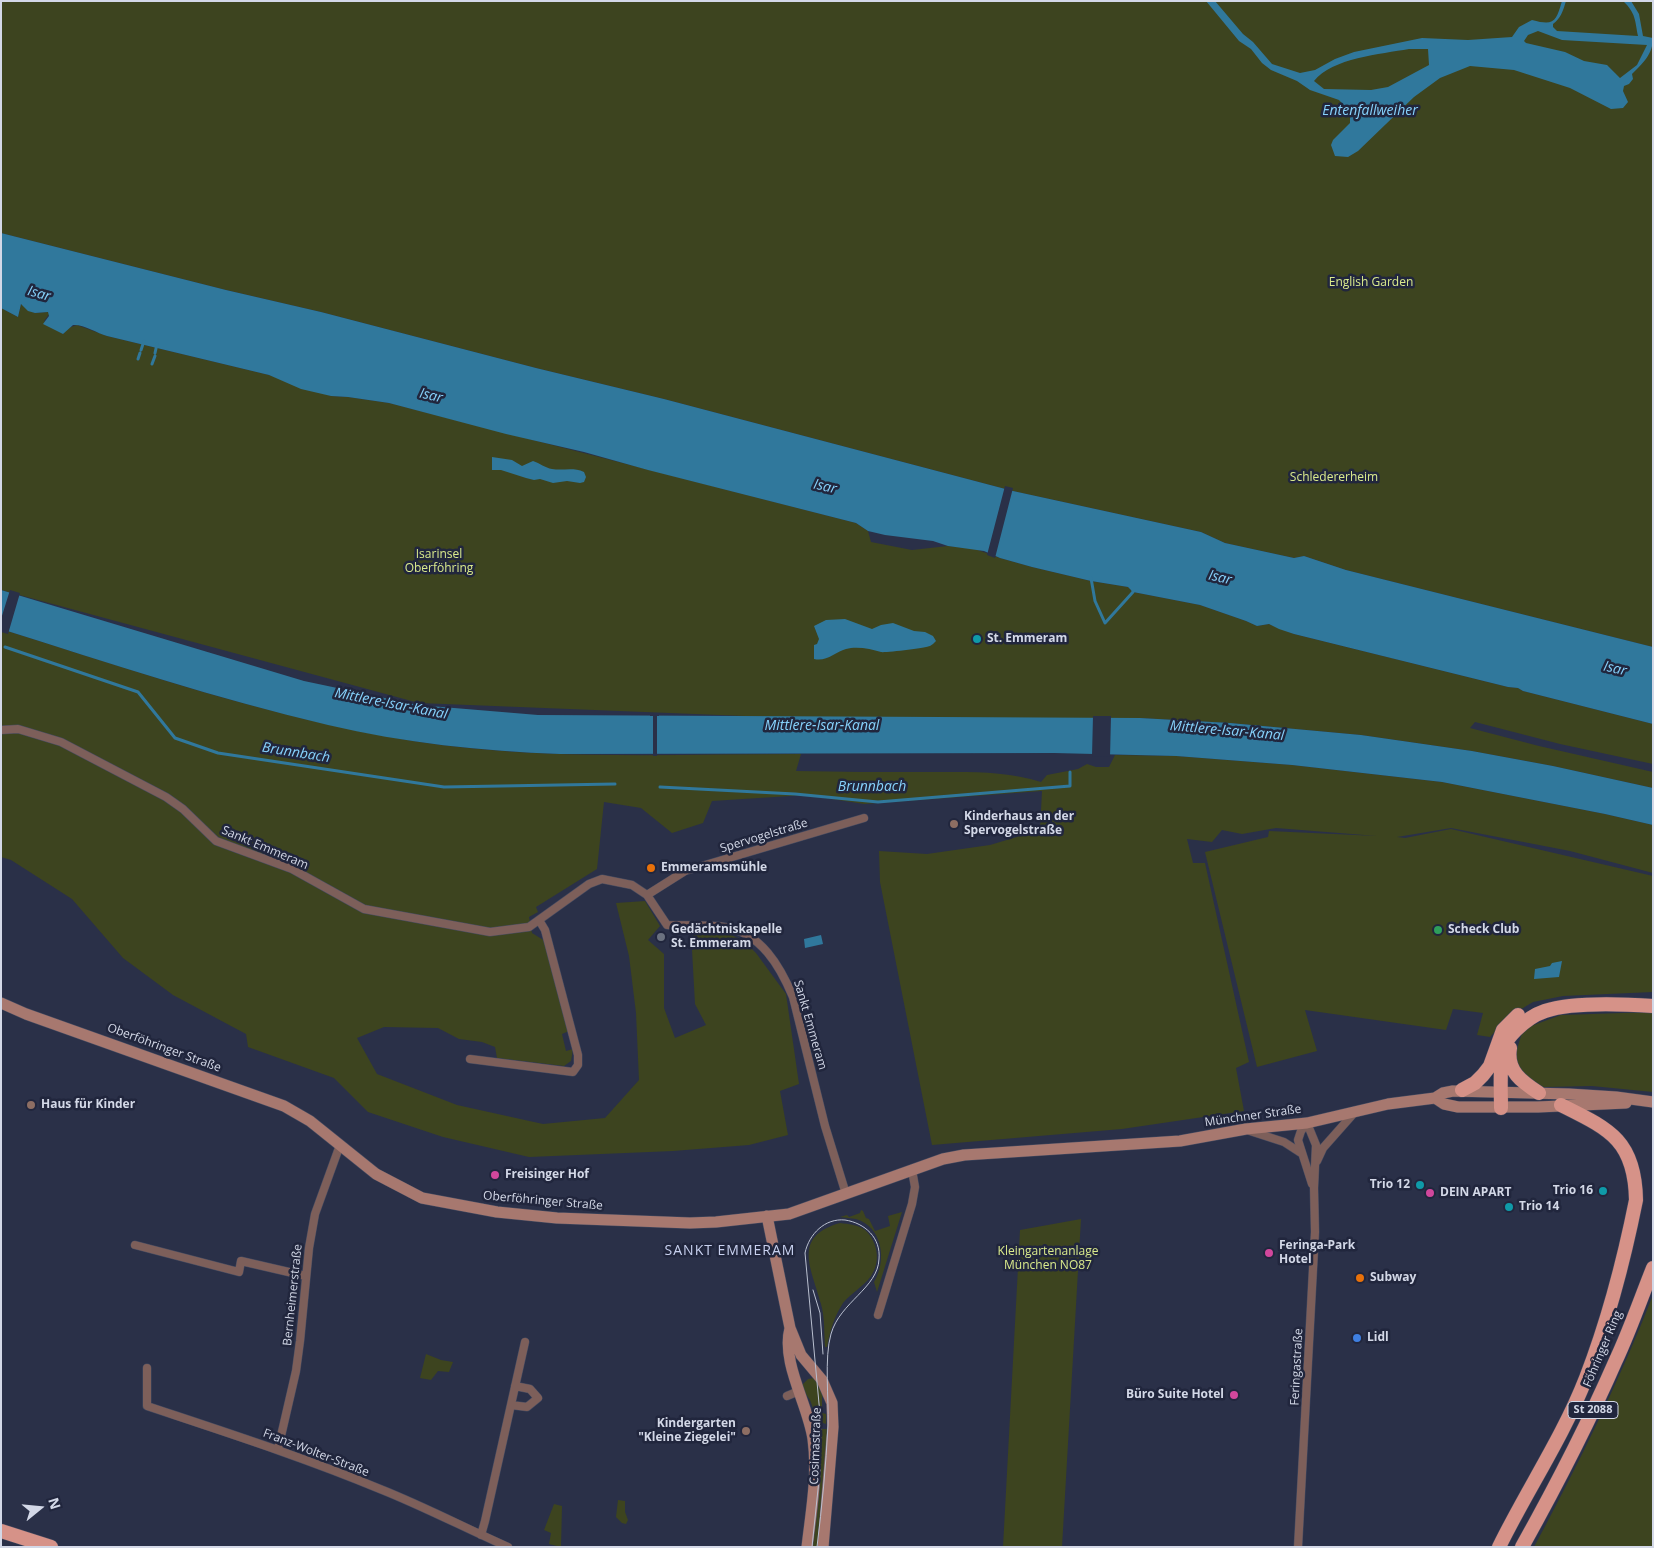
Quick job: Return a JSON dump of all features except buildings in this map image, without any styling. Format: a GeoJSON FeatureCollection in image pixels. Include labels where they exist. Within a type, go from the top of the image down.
{"type":"FeatureCollection","features":[{"type":"Feature","properties":{"kind":"highway"},"geometry":{"type":"LineString","coordinates":[[1630,1005],[1653,1000]]}},
{"type":"Feature","properties":{"kind":"highway"},"geometry":{"type":"LineString","coordinates":[[1462,1090],[1475,1083],[1490,1066],[1503,1030],[1521,1013],[1539,1006],[1560,1002],[1570,1006]]}},
{"type":"Feature","properties":{"kind":"highway"},"geometry":{"type":"LineString","coordinates":[[1501,1108],[1502,1059],[1505,1044],[1525,1021],[1544,1012],[1570,1006],[1653,1006]]}},
{"type":"Feature","properties":{"kind":"highway"},"geometry":{"type":"LineString","coordinates":[[1513,1033],[1510,1053],[1512,1068],[1522,1082],[1539,1093]]}},
{"type":"Feature","properties":{"kind":"highway"},"geometry":{"type":"LineString","coordinates":[[1499,1547],[1555,1443],[1586,1379],[1609,1308],[1636,1200],[1631,1162],[1624,1148],[1614,1136],[1601,1126],[1561,1105]]}},
{"type":"Feature","properties":{"kind":"highway","name":"Föhringer Ring"},"geometry":{"type":"LineString","coordinates":[[1522,1547],[1562,1476],[1590,1417],[1617,1358],[1653,1268]]}},
{"type":"Feature","properties":{"kind":"highway"},"geometry":{"type":"LineString","coordinates":[[1,1531],[50,1547]]}},
{"type":"Feature","properties":{"kind":"main road","name":"Oberföhringer Straße"},"geometry":{"type":"LineString","coordinates":[[1,1003],[26,1014],[284,1106],[310,1121],[376,1174],[422,1198],[497,1212],[557,1218],[690,1223],[789,1214],[943,1159],[964,1155],[1072,1148]]}},
{"type":"Feature","properties":{"kind":"main road","name":"Münchner Straße"},"geometry":{"type":"LineString","coordinates":[[1072,1148],[1180,1141],[1246,1129],[1307,1123],[1398,1102],[1436,1098],[1443,1093],[1462,1090],[1616,1097],[1647,1102]]}},
{"type":"Feature","properties":{"kind":"main road","name":"Münchner Straße"},"geometry":{"type":"LineString","coordinates":[[1436,1098],[1444,1104],[1458,1107],[1501,1108],[1647,1102]]}},
{"type":"Feature","properties":{"kind":"main road","name":"Cosimastraße"},"geometry":{"type":"LineString","coordinates":[[767,1216],[790,1328],[800,1355],[818,1375],[828,1392],[833,1412],[830,1482],[823,1547]]}},
{"type":"Feature","properties":{"kind":"main road","name":"Cosimastraße"},"geometry":{"type":"LineString","coordinates":[[790,1328],[787,1341],[798,1388],[811,1425],[814,1458],[814,1489],[807,1547]]}},
{"type":"Feature","properties":{"kind":"main road"},"geometry":{"type":"LineString","coordinates":[[798,1388],[799,1380],[805,1375],[818,1375]]}},
{"type":"Feature","properties":{"kind":"street","name":"Sankt Emmeram"},"geometry":{"type":"LineString","coordinates":[[1,730],[18,729],[61,742],[166,797],[183,809],[216,841],[292,869],[364,909],[490,932],[529,927],[589,884],[602,879],[632,885],[647,895],[667,925],[727,927],[744,933],[758,943],[773,959],[793,997],[825,1126],[846,1194]]}},
{"type":"Feature","properties":{"kind":"street","name":"Spervogelstraße"},"geometry":{"type":"LineString","coordinates":[[647,895],[685,871],[864,818]]}},
{"type":"Feature","properties":{"kind":"street"},"geometry":{"type":"LineString","coordinates":[[470,1059],[573,1072],[578,1065],[578,1055],[545,930],[539,920]]}},
{"type":"Feature","properties":{"kind":"street","name":"Feringastraße"},"geometry":{"type":"LineString","coordinates":[[1315,1165],[1323,1148],[1346,1120],[1357,1110]]}},
{"type":"Feature","properties":{"kind":"street","name":"Feringastraße"},"geometry":{"type":"LineString","coordinates":[[1307,1123],[1298,1140],[1314,1188]]}},
{"type":"Feature","properties":{"kind":"street","name":"Feringastraße"},"geometry":{"type":"LineString","coordinates":[[1298,1547],[1316,1220],[1314,1188],[1316,1145],[1307,1123]]}},
{"type":"Feature","properties":{"kind":"street"},"geometry":{"type":"LineString","coordinates":[[1246,1129],[1284,1142],[1301,1153]]}},
{"type":"Feature","properties":{"kind":"street","name":"Bernheimerstraße"},"geometry":{"type":"LineString","coordinates":[[278,1449],[297,1363],[315,1214],[340,1145]]}},
{"type":"Feature","properties":{"kind":"street"},"geometry":{"type":"LineString","coordinates":[[878,1315],[912,1204],[915,1188],[912,1170]]}},
{"type":"Feature","properties":{"kind":"street"},"geometry":{"type":"LineString","coordinates":[[135,1245],[239,1272],[242,1261],[306,1276]]}},
{"type":"Feature","properties":{"kind":"street"},"geometry":{"type":"LineString","coordinates":[[481,1535],[525,1342]]}},
{"type":"Feature","properties":{"kind":"street","name":"Franz-Wolter-Straße"},"geometry":{"type":"LineString","coordinates":[[148,1368],[147,1406],[278,1449],[380,1489],[508,1547]]}},
{"type":"Feature","properties":{"kind":"street"},"geometry":{"type":"LineString","coordinates":[[511,1405],[527,1407],[538,1398],[530,1389],[515,1386]]}},
{"type":"Feature","properties":{"kind":"street"},"geometry":{"type":"LineString","coordinates":[[786,1396],[798,1388]]}},
{"type":"Feature","properties":{"kind":"green space","name":"English Garden"},"geometry":{"type":"Polygon","coordinates":[[[1,1],[1653,1],[1653,647],[1346,570],[1304,556],[1294,558],[1225,543],[1201,532],[1013,491],[664,399],[1,233],[1,1]]]}},
{"type":"Feature","properties":{"kind":"green space","name":"Isarinsel Oberföhring"},"geometry":{"type":"Polygon","coordinates":[[[21,304],[35,313],[50,313],[44,321],[63,334],[68,328],[77,325],[107,336],[269,375],[331,396],[389,403],[856,523],[868,531],[871,542],[912,550],[948,546],[975,549],[1032,567],[1091,581],[1128,587],[1133,592],[1200,605],[1257,626],[1269,624],[1294,634],[1518,688],[1523,691],[1653,724],[1653,764],[1560,744],[1475,722],[1470,728],[1653,772],[1653,788],[1553,766],[1472,751],[1361,735],[1230,723],[1140,718],[845,720],[419,703],[1,590],[1,308],[18,317],[21,304]]]}},
{"type":"Feature","properties":{"kind":"green space"},"geometry":{"type":"Polygon","coordinates":[[[1,629],[164,680],[274,711],[329,725],[441,745],[531,753],[801,754],[796,771],[984,772],[1013,775],[1041,782],[1047,775],[1078,769],[1087,764],[1096,767],[1109,767],[1115,755],[1176,756],[1292,765],[1442,782],[1605,814],[1653,825],[1653,873],[1570,851],[1451,828],[1397,837],[1405,838],[1451,829],[1653,876],[1653,992],[1563,996],[1533,1002],[1508,1017],[1490,1037],[1477,1035],[1483,1013],[1453,1009],[1446,1030],[1305,1010],[1317,1051],[1257,1067],[1205,852],[1268,837],[1269,831],[1377,836],[1276,828],[1242,834],[1222,830],[1212,842],[1187,839],[1193,863],[1205,863],[1249,1062],[1236,1068],[1244,1111],[1122,1129],[932,1145],[880,882],[879,851],[927,854],[990,845],[1040,830],[1042,791],[864,804],[806,795],[712,801],[703,823],[672,833],[641,808],[604,802],[597,869],[536,907],[538,912],[529,917],[532,933],[545,941],[569,1031],[562,1034],[566,1051],[573,1049],[571,1061],[564,1066],[497,1058],[495,1047],[482,1042],[459,1039],[438,1028],[384,1027],[357,1038],[377,1074],[457,1105],[543,1124],[605,1118],[639,1080],[636,1013],[629,956],[616,903],[645,901],[660,926],[648,940],[664,954],[664,1008],[675,1038],[706,1025],[695,1004],[692,950],[699,947],[723,946],[722,941],[698,941],[693,935],[721,931],[743,940],[756,953],[786,994],[799,1084],[780,1091],[788,1135],[749,1145],[673,1151],[529,1157],[443,1137],[368,1112],[334,1078],[248,1047],[246,1034],[173,995],[123,958],[72,899],[11,860],[1,857],[1,629]]]}},
{"type":"Feature","properties":{"kind":"green space"},"geometry":{"type":"Polygon","coordinates":[[[1653,1012],[1653,1092],[1592,1086],[1544,1087],[1529,1081],[1516,1067],[1515,1055],[1522,1033],[1531,1026],[1561,1015],[1653,1012]]]}},
{"type":"Feature","properties":{"kind":"green space"},"geometry":{"type":"Polygon","coordinates":[[[861,1210],[866,1218],[869,1219],[875,1231],[890,1226],[888,1216],[902,1212],[877,1292],[874,1282],[878,1274],[881,1255],[877,1237],[865,1223],[856,1219],[840,1217],[847,1215],[849,1217],[860,1213],[861,1210]]]}},
{"type":"Feature","properties":{"kind":"green space","name":"Kleingartenanlage München NO87"},"geometry":{"type":"Polygon","coordinates":[[[1081,1219],[1062,1547],[1003,1547],[1020,1230],[1081,1219]]]}},
{"type":"Feature","properties":{"kind":"green space"},"geometry":{"type":"Polygon","coordinates":[[[840,1223],[863,1228],[873,1240],[877,1258],[871,1276],[840,1308],[833,1324],[827,1347],[825,1347],[822,1309],[810,1267],[810,1246],[815,1237],[825,1229],[840,1223]]]}},
{"type":"Feature","properties":{"kind":"green space"},"geometry":{"type":"Polygon","coordinates":[[[1653,1295],[1653,1547],[1534,1547],[1597,1423],[1653,1295]]]}},
{"type":"Feature","properties":{"kind":"green space"},"geometry":{"type":"Polygon","coordinates":[[[426,1354],[453,1362],[449,1372],[438,1371],[431,1380],[420,1378],[426,1354]]]}},
{"type":"Feature","properties":{"kind":"green space"},"geometry":{"type":"Polygon","coordinates":[[[808,1379],[818,1380],[826,1397],[822,1397],[822,1413],[826,1414],[826,1424],[817,1419],[810,1400],[803,1390],[803,1384],[808,1379]]]}},
{"type":"Feature","properties":{"kind":"green space"},"geometry":{"type":"Polygon","coordinates":[[[830,1429],[820,1547],[810,1547],[815,1430],[830,1429]]]}},
{"type":"Feature","properties":{"kind":"green space"},"geometry":{"type":"Polygon","coordinates":[[[618,1500],[625,1501],[625,1512],[628,1520],[626,1524],[616,1517],[618,1500]]]}},
{"type":"Feature","properties":{"kind":"green space"},"geometry":{"type":"Polygon","coordinates":[[[554,1504],[562,1506],[561,1547],[549,1544],[551,1533],[544,1530],[554,1504]]]}},
{"type":"Feature","properties":{"kind":"water","name":"Entenfallweiher"},"geometry":{"type":"Polygon","coordinates":[[[1206,1],[1215,1],[1272,64],[1300,73],[1315,70],[1335,59],[1354,52],[1422,38],[1468,40],[1512,37],[1519,27],[1532,20],[1545,23],[1553,21],[1558,14],[1562,1],[1566,1],[1563,11],[1553,24],[1557,31],[1638,36],[1633,13],[1623,1],[1631,1],[1639,14],[1643,36],[1653,38],[1653,44],[1649,54],[1632,74],[1633,79],[1624,86],[1623,91],[1628,102],[1623,108],[1611,109],[1570,88],[1514,70],[1470,66],[1440,78],[1414,97],[1358,151],[1348,157],[1335,156],[1331,145],[1333,140],[1350,123],[1350,112],[1339,100],[1310,90],[1297,81],[1271,70],[1262,63],[1251,49],[1239,41],[1206,1]],[[1538,31],[1528,35],[1524,41],[1565,52],[1584,61],[1607,65],[1620,78],[1637,65],[1647,45],[1562,40],[1538,31]],[[1409,49],[1371,55],[1345,62],[1322,73],[1314,81],[1324,89],[1371,90],[1388,87],[1429,65],[1428,49],[1409,49]]]}},
{"type":"Feature","properties":{"kind":"water","name":"Isar"},"geometry":{"type":"Polygon","coordinates":[[[1,233],[664,399],[1013,491],[1201,532],[1225,543],[1294,558],[1304,556],[1346,570],[1653,647],[1653,724],[1523,691],[1518,688],[1294,634],[1269,624],[1257,626],[1200,605],[1133,592],[1128,587],[1091,581],[1032,567],[1000,558],[984,551],[868,531],[856,523],[389,403],[331,396],[301,389],[269,375],[107,336],[81,326],[73,325],[63,334],[43,324],[49,316],[48,312],[35,313],[28,311],[21,304],[18,317],[1,308],[1,233]]]}},
{"type":"Feature","properties":{"kind":"water"},"geometry":{"type":"Polygon","coordinates":[[[492,457],[512,460],[522,466],[533,461],[547,468],[572,469],[584,472],[586,477],[584,482],[580,483],[567,481],[553,483],[540,479],[534,480],[501,470],[492,470],[492,457]]]}},
{"type":"Feature","properties":{"kind":"water","name":"Mittlere-Isar-Kanal"},"geometry":{"type":"Polygon","coordinates":[[[1,590],[304,681],[418,705],[538,715],[1140,718],[1230,723],[1361,735],[1472,751],[1553,766],[1653,788],[1653,825],[1442,782],[1292,765],[1176,756],[1054,753],[560,754],[502,751],[385,737],[245,704],[1,629],[1,590]]]}},
{"type":"Feature","properties":{"kind":"water"},"geometry":{"type":"Polygon","coordinates":[[[845,619],[872,629],[893,623],[914,631],[925,632],[933,636],[936,641],[927,647],[889,652],[850,648],[827,658],[814,659],[814,645],[817,644],[819,639],[814,626],[826,620],[845,619]]]}},
{"type":"Feature","properties":{"kind":"water"},"geometry":{"type":"Polygon","coordinates":[[[821,935],[823,944],[805,948],[804,939],[821,935]]]}},
{"type":"Feature","properties":{"kind":"water"},"geometry":{"type":"Polygon","coordinates":[[[1562,961],[1559,977],[1534,979],[1535,969],[1562,961]]]}},
{"type":"Feature","properties":{"kind":"pier"},"geometry":{"type":"Polygon","coordinates":[[[1005,486],[1013,488],[995,558],[987,555],[1005,486]]]}},
{"type":"Feature","properties":{"kind":"pier"},"geometry":{"type":"Polygon","coordinates":[[[10,590],[20,593],[8,634],[1,632],[1,619],[10,590]]]}},
{"type":"Feature","properties":{"kind":"pier"},"geometry":{"type":"Polygon","coordinates":[[[650,713],[659,713],[659,716],[657,716],[657,756],[653,756],[653,716],[650,716],[650,713]]]}},
{"type":"Feature","properties":{"kind":"pier"},"geometry":{"type":"Polygon","coordinates":[[[1093,716],[1111,716],[1110,757],[1092,756],[1093,716]]]}},
{"type":"Feature","properties":{"kind":"waterway"},"geometry":{"type":"LineString","coordinates":[[141,350],[144,341]]}},
{"type":"Feature","properties":{"kind":"waterway"},"geometry":{"type":"LineString","coordinates":[[155,353],[157,344]]}},
{"type":"Feature","properties":{"kind":"waterway"},"geometry":{"type":"LineString","coordinates":[[138,359],[140,353]]}},
{"type":"Feature","properties":{"kind":"waterway"},"geometry":{"type":"LineString","coordinates":[[152,364],[155,356]]}},
{"type":"Feature","properties":{"kind":"waterway","name":"Brunnbach"},"geometry":{"type":"LineString","coordinates":[[1091,578],[1095,601],[1105,623],[1133,592],[1133,587]]}},
{"type":"Feature","properties":{"kind":"waterway","name":"Brunnbach"},"geometry":{"type":"LineString","coordinates":[[5,647],[138,692],[175,738],[218,753],[444,787],[615,784]]}},
{"type":"Feature","properties":{"kind":"waterway","name":"Brunnbach"},"geometry":{"type":"LineString","coordinates":[[660,787],[795,794],[878,802],[1070,786],[1070,772]]}},
{"type":"Feature","properties":{"kind":"tram line"},"geometry":{"type":"LineString","coordinates":[[812,1547],[820,1470],[821,1425],[805,1253],[810,1240],[819,1229],[831,1222],[845,1220],[859,1224],[870,1233],[877,1244],[879,1259],[877,1269],[872,1278],[842,1313],[831,1334],[827,1366],[828,1415],[824,1486],[817,1547]]}},
{"type":"Feature","properties":{"kind":"tram line"},"geometry":{"type":"LineString","coordinates":[[813,1290],[820,1313],[823,1354]]}},
{"type":"Feature","properties":{"kind":"place","name":"St. Emmeram"},"geometry":{"type":"Point","coordinates":[977,639]}},
{"type":"Feature","properties":{"kind":"place","name":"Kinderhaus an der Spervogelstraße"},"geometry":{"type":"Point","coordinates":[954,824]}},
{"type":"Feature","properties":{"kind":"place","name":"Emmeramsmühle"},"geometry":{"type":"Point","coordinates":[651,868]}},
{"type":"Feature","properties":{"kind":"place","name":"Scheck Club"},"geometry":{"type":"Point","coordinates":[1438,930]}},
{"type":"Feature","properties":{"kind":"place","name":"Gedächtniskapelle St. Emmeram"},"geometry":{"type":"Point","coordinates":[661,937]}},
{"type":"Feature","properties":{"kind":"place","name":"Haus für Kinder"},"geometry":{"type":"Point","coordinates":[31,1105]}},
{"type":"Feature","properties":{"kind":"place","name":"Freisinger Hof"},"geometry":{"type":"Point","coordinates":[495,1175]}},
{"type":"Feature","properties":{"kind":"place","name":"Trio 12"},"geometry":{"type":"Point","coordinates":[1420,1185]}},
{"type":"Feature","properties":{"kind":"place","name":"Trio 16"},"geometry":{"type":"Point","coordinates":[1603,1191]}},
{"type":"Feature","properties":{"kind":"place","name":"DEIN APART"},"geometry":{"type":"Point","coordinates":[1430,1193]}},
{"type":"Feature","properties":{"kind":"place","name":"Trio 14"},"geometry":{"type":"Point","coordinates":[1509,1207]}},
{"type":"Feature","properties":{"kind":"place","name":"Feringa-Park Hotel"},"geometry":{"type":"Point","coordinates":[1269,1253]}},
{"type":"Feature","properties":{"kind":"place","name":"Subway"},"geometry":{"type":"Point","coordinates":[1360,1278]}},
{"type":"Feature","properties":{"kind":"place","name":"Lidl"},"geometry":{"type":"Point","coordinates":[1357,1338]}},
{"type":"Feature","properties":{"kind":"place","name":"Büro Suite Hotel"},"geometry":{"type":"Point","coordinates":[1234,1395]}},
{"type":"Feature","properties":{"kind":"place","name":"Kindergarten \"Kleine Ziegelei\""},"geometry":{"type":"Point","coordinates":[746,1431]}},
{"type":"Feature","properties":{"kind":"district","name":"SANKT EMMERAM"},"geometry":{"type":"Point","coordinates":[730,1251]}},
{"type":"Feature","properties":{"kind":"park label","name":"Schledererheim"},"geometry":{"type":"Point","coordinates":[1334,478]}}]}
